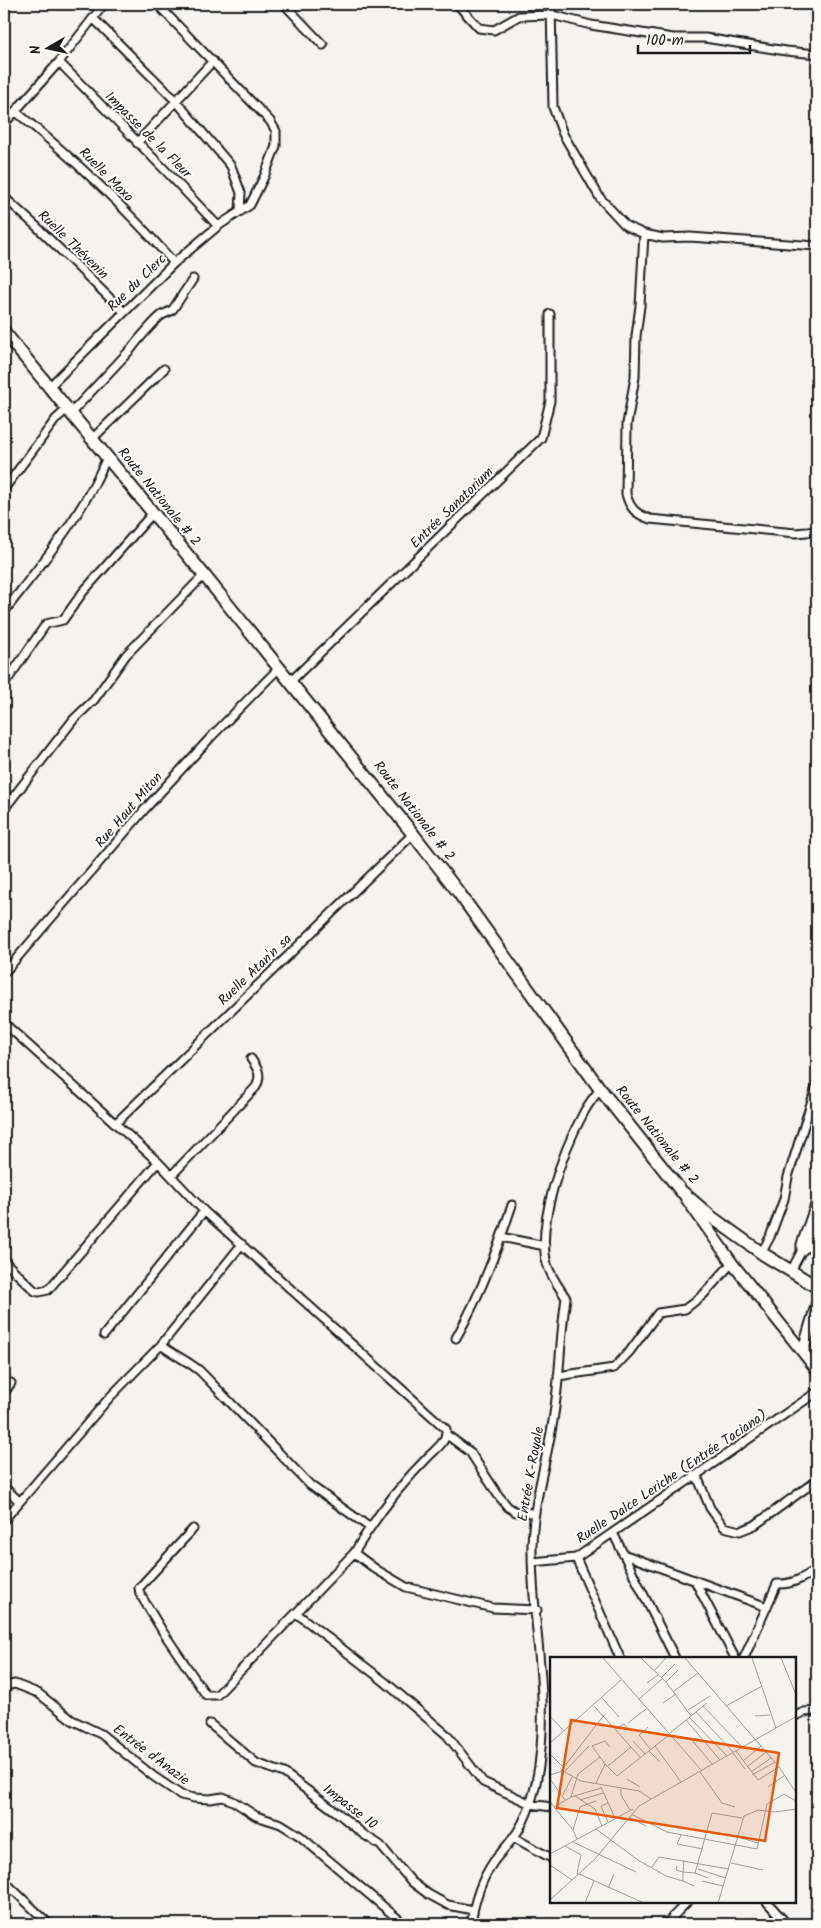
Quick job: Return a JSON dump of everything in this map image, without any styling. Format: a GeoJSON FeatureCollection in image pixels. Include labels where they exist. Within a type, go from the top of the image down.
{"type":"FeatureCollection","features":[{"type":"Feature","properties":{"kind":"main road","name":"Route Nationale # 2"},"geometry":{"type":"LineString","coordinates":[[4,334],[204,575],[413,834],[459,893],[600,1088],[681,1191],[710,1216],[763,1254],[817,1287]]}},
{"type":"Feature","properties":{"kind":"main road"},"geometry":{"type":"LineString","coordinates":[[681,1191],[732,1263],[817,1370]]}},
{"type":"Feature","properties":{"kind":"main road"},"geometry":{"type":"LineString","coordinates":[[803,1351],[817,1304]]}},
{"type":"Feature","properties":{"kind":"street"},"geometry":{"type":"LineString","coordinates":[[4,124],[59,62],[104,4]]}},
{"type":"Feature","properties":{"kind":"street"},"geometry":{"type":"LineString","coordinates":[[138,142],[213,61],[157,4]]}},
{"type":"Feature","properties":{"kind":"street"},"geometry":{"type":"LineString","coordinates":[[284,4],[323,45]]}},
{"type":"Feature","properties":{"kind":"street"},"geometry":{"type":"LineString","coordinates":[[457,4],[480,28],[494,30],[519,16],[552,15],[591,25],[666,37],[705,38],[817,54]]}},
{"type":"Feature","properties":{"kind":"street"},"geometry":{"type":"LineString","coordinates":[[551,4],[553,107],[564,134],[600,198],[626,226],[644,234],[663,238],[690,237],[817,246]]}},
{"type":"Feature","properties":{"kind":"street"},"geometry":{"type":"LineString","coordinates":[[92,18],[176,101],[230,166],[240,192],[240,210]]}},
{"type":"Feature","properties":{"kind":"street","name":"Rue du Clerc"},"geometry":{"type":"LineString","coordinates":[[49,387],[174,263],[218,226],[250,205],[264,177],[276,146],[276,131],[270,121],[213,61]]}},
{"type":"Feature","properties":{"kind":"street","name":"Impasse de la Fleur"},"geometry":{"type":"LineString","coordinates":[[59,62],[218,226]]}},
{"type":"Feature","properties":{"kind":"street","name":"Ruelle Maxo"},"geometry":{"type":"LineString","coordinates":[[16,111],[83,169],[174,263]]}},
{"type":"Feature","properties":{"kind":"street","name":"Ruelle Thévenin"},"geometry":{"type":"LineString","coordinates":[[4,197],[124,312]]}},
{"type":"Feature","properties":{"kind":"street"},"geometry":{"type":"LineString","coordinates":[[644,234],[640,306],[636,336],[635,377],[627,424],[626,494],[628,505],[633,511],[650,519],[796,533],[817,531]]}},
{"type":"Feature","properties":{"kind":"street"},"geometry":{"type":"LineString","coordinates":[[4,489],[56,419],[69,411],[162,315],[169,313],[173,309],[194,279]]}},
{"type":"Feature","properties":{"kind":"street","name":"Entrée Sanatorium"},"geometry":{"type":"LineString","coordinates":[[290,682],[541,438],[550,401],[550,314]]}},
{"type":"Feature","properties":{"kind":"street"},"geometry":{"type":"LineString","coordinates":[[92,439],[164,369]]}},
{"type":"Feature","properties":{"kind":"street"},"geometry":{"type":"LineString","coordinates":[[4,612],[66,532],[99,475],[107,457]]}},
{"type":"Feature","properties":{"kind":"street"},"geometry":{"type":"LineString","coordinates":[[4,685],[46,624],[63,620],[84,592],[152,514]]}},
{"type":"Feature","properties":{"kind":"street"},"geometry":{"type":"LineString","coordinates":[[4,809],[74,719],[94,700],[126,655],[204,575]]}},
{"type":"Feature","properties":{"kind":"street","name":"Rue Haut Miton"},"geometry":{"type":"LineString","coordinates":[[4,973],[145,809],[211,737],[279,668]]}},
{"type":"Feature","properties":{"kind":"street","name":"Ruelle Atan'n sa"},"geometry":{"type":"LineString","coordinates":[[115,1124],[413,834]]}},
{"type":"Feature","properties":{"kind":"street"},"geometry":{"type":"LineString","coordinates":[[4,1024],[158,1162],[204,1211],[441,1422],[446,1429],[447,1435],[441,1444],[408,1477],[369,1527],[354,1553],[217,1695],[206,1696],[140,1594],[140,1588],[193,1529]]}},
{"type":"Feature","properties":{"kind":"street"},"geometry":{"type":"LineString","coordinates":[[171,1176],[256,1087],[259,1081],[259,1070],[251,1059]]}},
{"type":"Feature","properties":{"kind":"street"},"geometry":{"type":"LineString","coordinates":[[763,1254],[784,1199],[788,1177],[817,1084]]}},
{"type":"Feature","properties":{"kind":"street","name":"Entrée K-Royale"},"geometry":{"type":"LineString","coordinates":[[471,1924],[475,1898],[493,1863],[513,1837],[531,1804],[541,1749],[542,1700],[532,1562],[534,1513],[548,1456],[555,1412],[560,1337],[566,1298],[552,1278],[547,1264],[545,1246],[547,1211],[561,1160],[583,1112],[600,1088]]}},
{"type":"Feature","properties":{"kind":"street"},"geometry":{"type":"LineString","coordinates":[[4,1261],[35,1291],[48,1290],[158,1162]]}},
{"type":"Feature","properties":{"kind":"street"},"geometry":{"type":"LineString","coordinates":[[802,1252],[801,1244],[817,1199]]}},
{"type":"Feature","properties":{"kind":"street"},"geometry":{"type":"LineString","coordinates":[[456,1338],[469,1314],[502,1237],[512,1205]]}},
{"type":"Feature","properties":{"kind":"street"},"geometry":{"type":"LineString","coordinates":[[104,1335],[204,1211]]}},
{"type":"Feature","properties":{"kind":"street"},"geometry":{"type":"LineString","coordinates":[[791,1271],[807,1247],[817,1219]]}},
{"type":"Feature","properties":{"kind":"street"},"geometry":{"type":"LineString","coordinates":[[502,1237],[545,1246]]}},
{"type":"Feature","properties":{"kind":"street"},"geometry":{"type":"LineString","coordinates":[[4,1520],[110,1397],[161,1345],[242,1244]]}},
{"type":"Feature","properties":{"kind":"street"},"geometry":{"type":"LineString","coordinates":[[558,1376],[614,1368],[630,1351],[658,1313],[685,1309],[703,1295],[732,1263]]}},
{"type":"Feature","properties":{"kind":"street"},"geometry":{"type":"LineString","coordinates":[[161,1345],[172,1354],[190,1363],[200,1372],[310,1485],[369,1527]]}},
{"type":"Feature","properties":{"kind":"street"},"geometry":{"type":"LineString","coordinates":[[4,1393],[11,1383]]}},
{"type":"Feature","properties":{"kind":"street","name":"Ruelle Dalce Leriche (Entrée Taciana)"},"geometry":{"type":"LineString","coordinates":[[532,1562],[576,1558],[817,1392]]}},
{"type":"Feature","properties":{"kind":"street"},"geometry":{"type":"LineString","coordinates":[[447,1435],[470,1452],[508,1507],[516,1512],[534,1513]]}},
{"type":"Feature","properties":{"kind":"street"},"geometry":{"type":"LineString","coordinates":[[697,1476],[710,1508],[724,1527],[740,1531],[755,1525],[817,1480]]}},
{"type":"Feature","properties":{"kind":"street"},"geometry":{"type":"LineString","coordinates":[[4,1487],[19,1501]]}},
{"type":"Feature","properties":{"kind":"street"},"geometry":{"type":"LineString","coordinates":[[613,1533],[674,1657]]}},
{"type":"Feature","properties":{"kind":"street"},"geometry":{"type":"LineString","coordinates":[[354,1553],[406,1587],[492,1608],[536,1610]]}},
{"type":"Feature","properties":{"kind":"street"},"geometry":{"type":"LineString","coordinates":[[623,1554],[767,1607]]}},
{"type":"Feature","properties":{"kind":"street"},"geometry":{"type":"LineString","coordinates":[[576,1558],[620,1657]]}},
{"type":"Feature","properties":{"kind":"street"},"geometry":{"type":"LineString","coordinates":[[744,1657],[777,1584],[786,1584],[806,1576],[817,1569]]}},
{"type":"Feature","properties":{"kind":"street"},"geometry":{"type":"LineString","coordinates":[[695,1581],[734,1657]]}},
{"type":"Feature","properties":{"kind":"street"},"geometry":{"type":"LineString","coordinates":[[296,1613],[385,1682],[447,1735],[482,1782],[531,1804],[550,1807]]}},
{"type":"Feature","properties":{"kind":"street","name":"Entrée d'Anazie"},"geometry":{"type":"LineString","coordinates":[[4,1686],[15,1684],[38,1693],[72,1720],[101,1734],[153,1776],[182,1796],[202,1799],[223,1797],[256,1816],[281,1824],[300,1836],[404,1924]]}},
{"type":"Feature","properties":{"kind":"street"},"geometry":{"type":"LineString","coordinates":[[796,1716],[804,1712],[817,1711]]}},
{"type":"Feature","properties":{"kind":"street","name":"Impasse 10"},"geometry":{"type":"LineString","coordinates":[[210,1724],[256,1763],[284,1773],[380,1845],[412,1882],[428,1894],[448,1905],[473,1910]]}},
{"type":"Feature","properties":{"kind":"street"},"geometry":{"type":"LineString","coordinates":[[513,1837],[550,1857]]}},
{"type":"Feature","properties":{"kind":"street"},"geometry":{"type":"LineString","coordinates":[[4,1881],[49,1924]]}},
{"type":"Feature","properties":{"kind":"street"},"geometry":{"type":"LineString","coordinates":[[666,1924],[686,1903]]}},
{"type":"Feature","properties":{"kind":"street"},"geometry":{"type":"LineString","coordinates":[[768,1903],[786,1924]]}}]}
